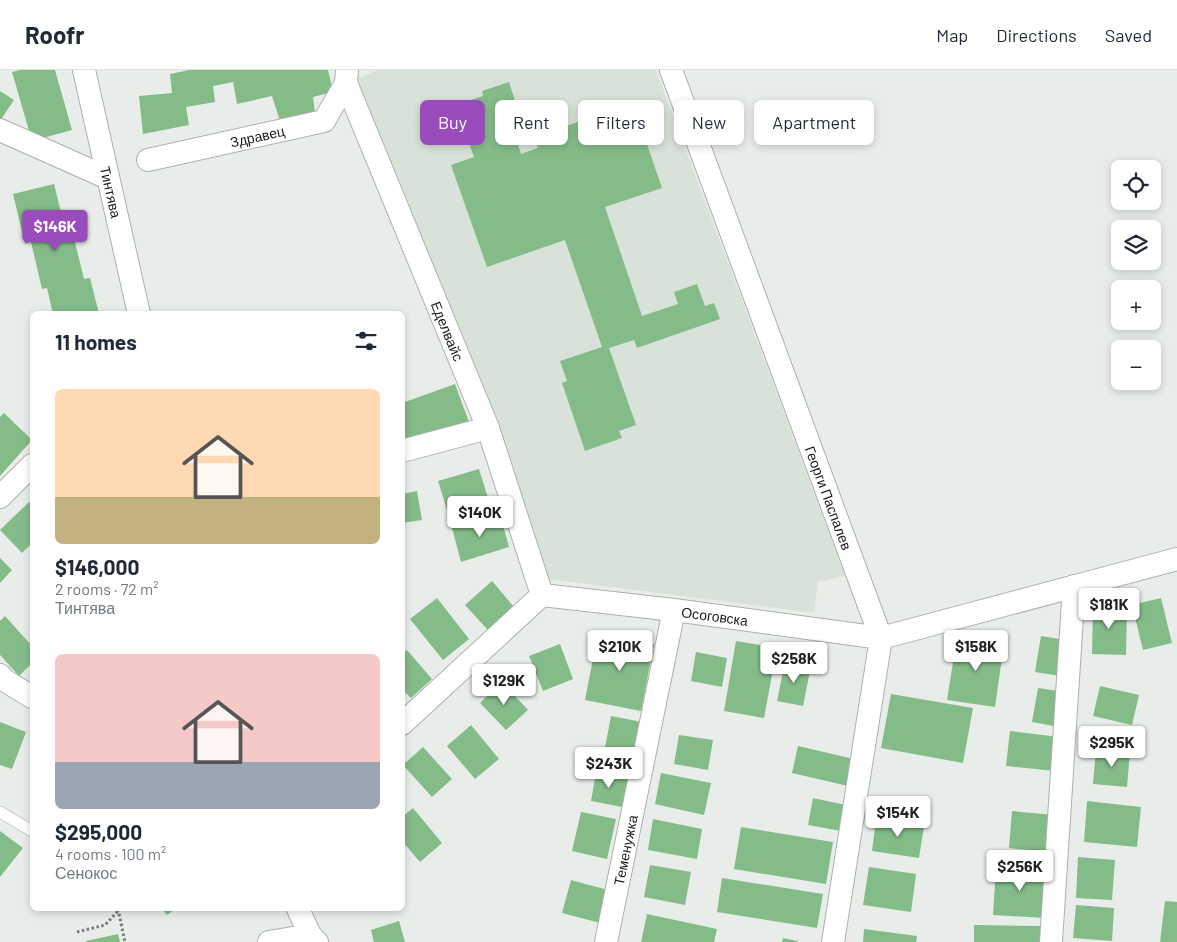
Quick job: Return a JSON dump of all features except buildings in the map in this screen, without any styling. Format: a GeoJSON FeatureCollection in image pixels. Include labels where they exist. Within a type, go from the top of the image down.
{"type":"FeatureCollection","features":[{"type":"Feature","properties":{"kind":"street","name":"Тинтява"},"geometry":{"type":"LineString","coordinates":[[84,70],[138,311]]}},
{"type":"Feature","properties":{"kind":"street","name":"Георги Паспалев"},"geometry":{"type":"LineString","coordinates":[[671,70],[881,638],[834,942]]}},
{"type":"Feature","properties":{"kind":"street","name":"Здравец"},"geometry":{"type":"LineString","coordinates":[[148,160],[324,121],[346,76]]}},
{"type":"Feature","properties":{"kind":"street","name":"Еделвайс"},"geometry":{"type":"LineString","coordinates":[[346,76],[488,428],[542,595]]}},
{"type":"Feature","properties":{"kind":"street"},"geometry":{"type":"LineString","coordinates":[[0,130],[108,178]]}},
{"type":"Feature","properties":{"kind":"street"},"geometry":{"type":"LineString","coordinates":[[405,450],[488,428]]}},
{"type":"Feature","properties":{"kind":"street"},"geometry":{"type":"LineString","coordinates":[[0,497],[30,466]]}},
{"type":"Feature","properties":{"kind":"street","name":"Осоговска"},"geometry":{"type":"LineString","coordinates":[[542,595],[674,610],[881,638],[1177,559]]}},
{"type":"Feature","properties":{"kind":"street"},"geometry":{"type":"LineString","coordinates":[[1051,942],[1074,586]]}},
{"type":"Feature","properties":{"kind":"street"},"geometry":{"type":"LineString","coordinates":[[405,721],[542,595]]}},
{"type":"Feature","properties":{"kind":"street","name":"Теменужка"},"geometry":{"type":"LineString","coordinates":[[606,942],[674,610]]}},
{"type":"Feature","properties":{"kind":"street"},"geometry":{"type":"LineString","coordinates":[[0,675],[4,680],[30,696]]}},
{"type":"Feature","properties":{"kind":"street"},"geometry":{"type":"LineString","coordinates":[[269,942],[313,938],[299,911]]}},
{"type":"Feature","properties":{"kind":"lane"},"geometry":{"type":"LineString","coordinates":[[0,812],[30,830]]}},
{"type":"Feature","properties":{"kind":"path"},"geometry":{"type":"LineString","coordinates":[[77,932],[105,925],[117,911]]}},
{"type":"Feature","properties":{"kind":"path"},"geometry":{"type":"LineString","coordinates":[[118,911],[125,942]]}},
{"type":"Feature","properties":{"kind":"shaded area"},"geometry":{"type":"Polygon","coordinates":[[[378,70],[656,70],[674,118],[674,145],[684,145],[845,576],[818,582],[814,613],[548,579],[499,424],[355,79],[378,70]]]}}]}
